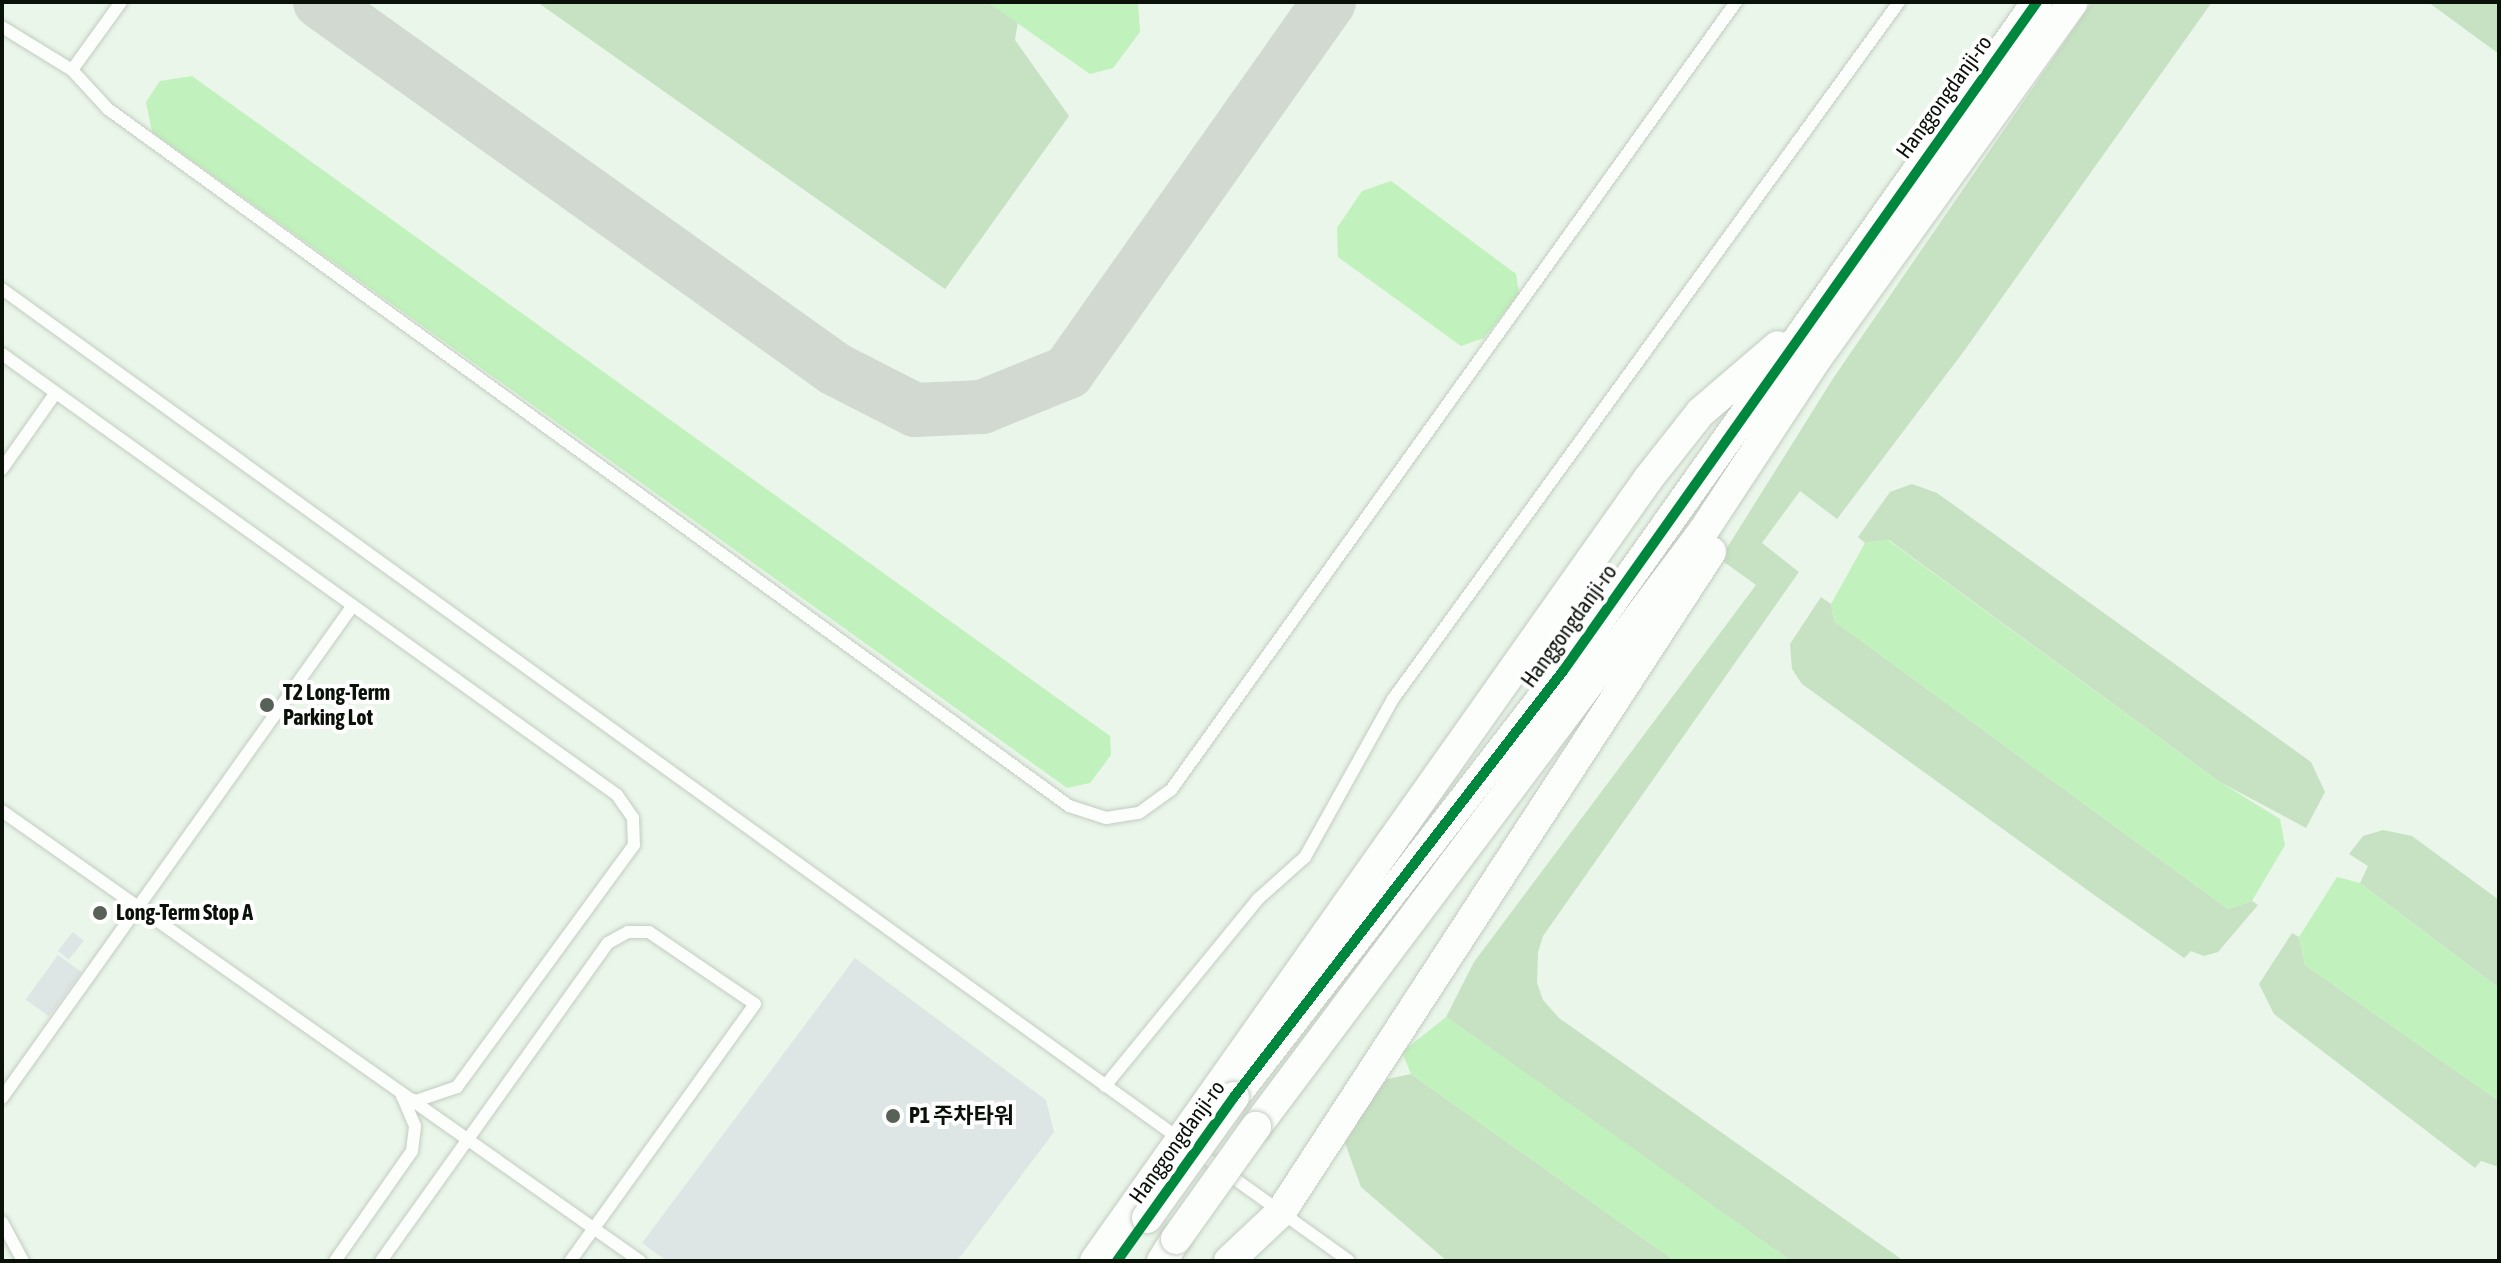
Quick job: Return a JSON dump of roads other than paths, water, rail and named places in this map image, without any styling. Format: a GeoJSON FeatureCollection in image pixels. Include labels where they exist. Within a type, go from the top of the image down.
{"type":"FeatureCollection","features":[{"type":"Feature","properties":{"kind":"street","name":"Hanggongdanji-ro"},"geometry":{"type":"LineString","coordinates":[[1117,1261],[1234,1097],[1563,671],[1807,322],[2037,2]]}},
{"type":"Feature","properties":{"kind":"street"},"geometry":{"type":"LineString","coordinates":[[1169,1250],[1256,1127],[1711,535],[1770,451],[1817,358],[2073,2]]}},
{"type":"Feature","properties":{"kind":"street"},"geometry":{"type":"LineString","coordinates":[[1095,1261],[1648,479],[1701,412],[1807,322]]}},
{"type":"Feature","properties":{"kind":"street"},"geometry":{"type":"LineString","coordinates":[[1229,1261],[1281,1212],[1711,535]]}},
{"type":"Feature","properties":{"kind":"lane"},"geometry":{"type":"LineString","coordinates":[[72,70],[121,2]]}},
{"type":"Feature","properties":{"kind":"lane"},"geometry":{"type":"LineString","coordinates":[[2,27],[72,70],[108,109],[1069,806],[1106,818],[1139,813],[1171,790],[1736,2]]}},
{"type":"Feature","properties":{"kind":"lane"},"geometry":{"type":"LineString","coordinates":[[1105,1086],[1258,899],[1305,857],[1393,699],[1899,2]]}},
{"type":"Feature","properties":{"kind":"lane"},"geometry":{"type":"LineString","coordinates":[[2,289],[1349,1261]]}},
{"type":"Feature","properties":{"kind":"lane"},"geometry":{"type":"LineString","coordinates":[[2,354],[351,608],[617,795],[633,818],[634,845],[457,1087],[416,1101],[402,1096]]}},
{"type":"Feature","properties":{"kind":"lane"},"geometry":{"type":"LineString","coordinates":[[2,469],[55,394]]}},
{"type":"Feature","properties":{"kind":"lane"},"geometry":{"type":"LineString","coordinates":[[2,1098],[351,608]]}},
{"type":"Feature","properties":{"kind":"lane"},"geometry":{"type":"LineString","coordinates":[[2,811],[640,1261]]}},
{"type":"Feature","properties":{"kind":"lane"},"geometry":{"type":"LineString","coordinates":[[381,1261],[608,943],[628,932],[649,932],[755,1004],[570,1261]]}},
{"type":"Feature","properties":{"kind":"lane"},"geometry":{"type":"LineString","coordinates":[[335,1261],[412,1151],[415,1126],[402,1096]]}},
{"type":"Feature","properties":{"kind":"lane"},"geometry":{"type":"LineString","coordinates":[[2,1222],[23,1261]]}},
{"type":"Feature","properties":{"kind":"place","name":"T2 Long-Term Parking Lot"},"geometry":{"type":"Point","coordinates":[267,705]}},
{"type":"Feature","properties":{"kind":"place","name":"Long-Term Stop A"},"geometry":{"type":"Point","coordinates":[100,913]}},
{"type":"Feature","properties":{"kind":"place","name":"P1 주차타워"},"geometry":{"type":"Point","coordinates":[893,1116]}}]}
